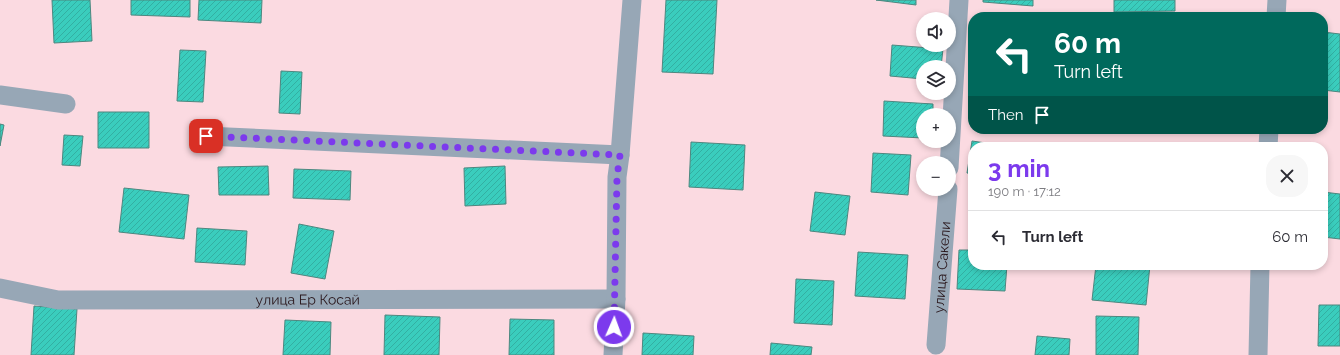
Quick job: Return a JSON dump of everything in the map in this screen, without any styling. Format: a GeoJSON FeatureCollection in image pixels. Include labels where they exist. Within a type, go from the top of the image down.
{"type":"FeatureCollection","features":[{"type":"Feature","properties":{"kind":"street"},"geometry":{"type":"LineString","coordinates":[[613,355],[616,299],[617,177],[632,0]]}},
{"type":"Feature","properties":{"kind":"street"},"geometry":{"type":"LineString","coordinates":[[950,156],[960,0]]}},
{"type":"Feature","properties":{"kind":"street"},"geometry":{"type":"LineString","coordinates":[[1276,12],[1277,0]]}},
{"type":"Feature","properties":{"kind":"street"},"geometry":{"type":"LineString","coordinates":[[0,95],[66,104]]}},
{"type":"Feature","properties":{"kind":"street"},"geometry":{"type":"LineString","coordinates":[[206,136],[620,155]]}},
{"type":"Feature","properties":{"kind":"street","name":"улица Сакели"},"geometry":{"type":"LineString","coordinates":[[936,345],[947,196]]}},
{"type":"Feature","properties":{"kind":"street"},"geometry":{"type":"LineString","coordinates":[[1258,355],[1260,270]]}},
{"type":"Feature","properties":{"kind":"street","name":"улица Ер Косай"},"geometry":{"type":"LineString","coordinates":[[0,288],[58,300],[616,299]]}},
{"type":"Feature","properties":{"kind":"building"},"geometry":{"type":"Polygon","coordinates":[[[52,0],[90,0],[92,41],[54,43],[52,0]]]}},
{"type":"Feature","properties":{"kind":"building"},"geometry":{"type":"Polygon","coordinates":[[[131,0],[190,0],[190,17],[131,15],[131,0]]]}},
{"type":"Feature","properties":{"kind":"building"},"geometry":{"type":"Polygon","coordinates":[[[199,0],[262,0],[261,23],[198,20],[199,0]]]}},
{"type":"Feature","properties":{"kind":"building"},"geometry":{"type":"Polygon","coordinates":[[[666,0],[717,0],[713,74],[662,72],[666,0]]]}},
{"type":"Feature","properties":{"kind":"building"},"geometry":{"type":"Polygon","coordinates":[[[876,0],[916,0],[916,5],[876,0]]]}},
{"type":"Feature","properties":{"kind":"building"},"geometry":{"type":"Polygon","coordinates":[[[983,0],[1033,0],[1033,6],[983,2],[983,0]]]}},
{"type":"Feature","properties":{"kind":"building"},"geometry":{"type":"Polygon","coordinates":[[[1114,0],[1175,0],[1175,11],[1114,12],[1114,0]]]}},
{"type":"Feature","properties":{"kind":"building"},"geometry":{"type":"Polygon","coordinates":[[[1328,33],[1340,34],[1340,92],[1328,91],[1328,33]]]}},
{"type":"Feature","properties":{"kind":"building"},"geometry":{"type":"Polygon","coordinates":[[[892,45],[916,47],[916,52],[943,52],[942,60],[916,60],[916,78],[890,76],[892,45]]]}},
{"type":"Feature","properties":{"kind":"building"},"geometry":{"type":"Polygon","coordinates":[[[180,50],[206,51],[203,102],[177,101],[180,50]]]}},
{"type":"Feature","properties":{"kind":"building"},"geometry":{"type":"Polygon","coordinates":[[[281,71],[302,72],[300,114],[279,113],[281,71]]]}},
{"type":"Feature","properties":{"kind":"building"},"geometry":{"type":"Polygon","coordinates":[[[884,101],[933,104],[933,108],[916,108],[916,138],[883,136],[884,101]]]}},
{"type":"Feature","properties":{"kind":"building"},"geometry":{"type":"Polygon","coordinates":[[[98,112],[149,112],[149,148],[98,148],[98,112]]]}},
{"type":"Feature","properties":{"kind":"building"},"geometry":{"type":"Polygon","coordinates":[[[0,124],[4,125],[0,146],[0,124]]]}},
{"type":"Feature","properties":{"kind":"building"},"geometry":{"type":"Polygon","coordinates":[[[64,135],[83,136],[80,166],[62,165],[64,135]]]}},
{"type":"Feature","properties":{"kind":"building"},"geometry":{"type":"Polygon","coordinates":[[[691,142],[745,145],[743,190],[689,187],[691,142]]]}},
{"type":"Feature","properties":{"kind":"building"},"geometry":{"type":"Polygon","coordinates":[[[873,153],[911,155],[908,195],[871,192],[873,153]]]}},
{"type":"Feature","properties":{"kind":"building"},"geometry":{"type":"Polygon","coordinates":[[[268,166],[269,195],[219,195],[218,167],[268,166]]]}},
{"type":"Feature","properties":{"kind":"building"},"geometry":{"type":"Polygon","coordinates":[[[505,166],[506,204],[465,206],[464,168],[505,166]]]}},
{"type":"Feature","properties":{"kind":"building"},"geometry":{"type":"Polygon","coordinates":[[[294,169],[351,171],[350,200],[293,198],[294,169]]]}},
{"type":"Feature","properties":{"kind":"building"},"geometry":{"type":"Polygon","coordinates":[[[124,188],[189,195],[184,239],[119,232],[124,188]]]}},
{"type":"Feature","properties":{"kind":"building"},"geometry":{"type":"Polygon","coordinates":[[[815,192],[850,196],[845,235],[810,231],[815,192]]]}},
{"type":"Feature","properties":{"kind":"building"},"geometry":{"type":"Polygon","coordinates":[[[1328,193],[1340,194],[1340,239],[1328,238],[1328,193]]]}},
{"type":"Feature","properties":{"kind":"building"},"geometry":{"type":"Polygon","coordinates":[[[299,224],[334,231],[325,279],[291,273],[299,224]]]}},
{"type":"Feature","properties":{"kind":"building"},"geometry":{"type":"Polygon","coordinates":[[[197,228],[247,231],[245,265],[195,262],[197,228]]]}},
{"type":"Feature","properties":{"kind":"building"},"geometry":{"type":"Polygon","coordinates":[[[959,250],[968,250],[968,270],[1007,270],[1005,291],[957,289],[959,250]]]}},
{"type":"Feature","properties":{"kind":"building"},"geometry":{"type":"Polygon","coordinates":[[[858,252],[908,255],[905,299],[855,296],[858,252]]]}},
{"type":"Feature","properties":{"kind":"building"},"geometry":{"type":"Polygon","coordinates":[[[1095,270],[1150,270],[1146,305],[1092,300],[1095,270]]]}},
{"type":"Feature","properties":{"kind":"building"},"geometry":{"type":"Polygon","coordinates":[[[796,279],[834,281],[832,325],[794,323],[796,279]]]}},
{"type":"Feature","properties":{"kind":"building"},"geometry":{"type":"Polygon","coordinates":[[[1319,305],[1340,305],[1340,346],[1318,346],[1319,305]]]}},
{"type":"Feature","properties":{"kind":"building"},"geometry":{"type":"Polygon","coordinates":[[[34,306],[77,309],[74,355],[31,355],[34,306]]]}},
{"type":"Feature","properties":{"kind":"building"},"geometry":{"type":"Polygon","coordinates":[[[385,315],[440,317],[439,355],[384,355],[385,315]]]}},
{"type":"Feature","properties":{"kind":"building"},"geometry":{"type":"Polygon","coordinates":[[[1096,316],[1139,317],[1138,355],[1096,355],[1096,316]]]}},
{"type":"Feature","properties":{"kind":"building"},"geometry":{"type":"Polygon","coordinates":[[[510,319],[554,320],[554,355],[509,355],[510,319]]]}},
{"type":"Feature","properties":{"kind":"building"},"geometry":{"type":"Polygon","coordinates":[[[285,320],[331,322],[330,355],[283,355],[285,320]]]}},
{"type":"Feature","properties":{"kind":"building"},"geometry":{"type":"Polygon","coordinates":[[[643,333],[694,336],[693,355],[642,355],[643,333]]]}},
{"type":"Feature","properties":{"kind":"building"},"geometry":{"type":"Polygon","coordinates":[[[1037,336],[1070,339],[1069,355],[1035,355],[1037,336]]]}},
{"type":"Feature","properties":{"kind":"building"},"geometry":{"type":"Polygon","coordinates":[[[771,343],[812,347],[811,355],[770,355],[771,343]]]}},
{"type":"Feature","properties":{"kind":"route"},"geometry":{"type":"LineString","coordinates":[[206,136],[620,155],[617,177],[616,299],[614,327]]}}]}
